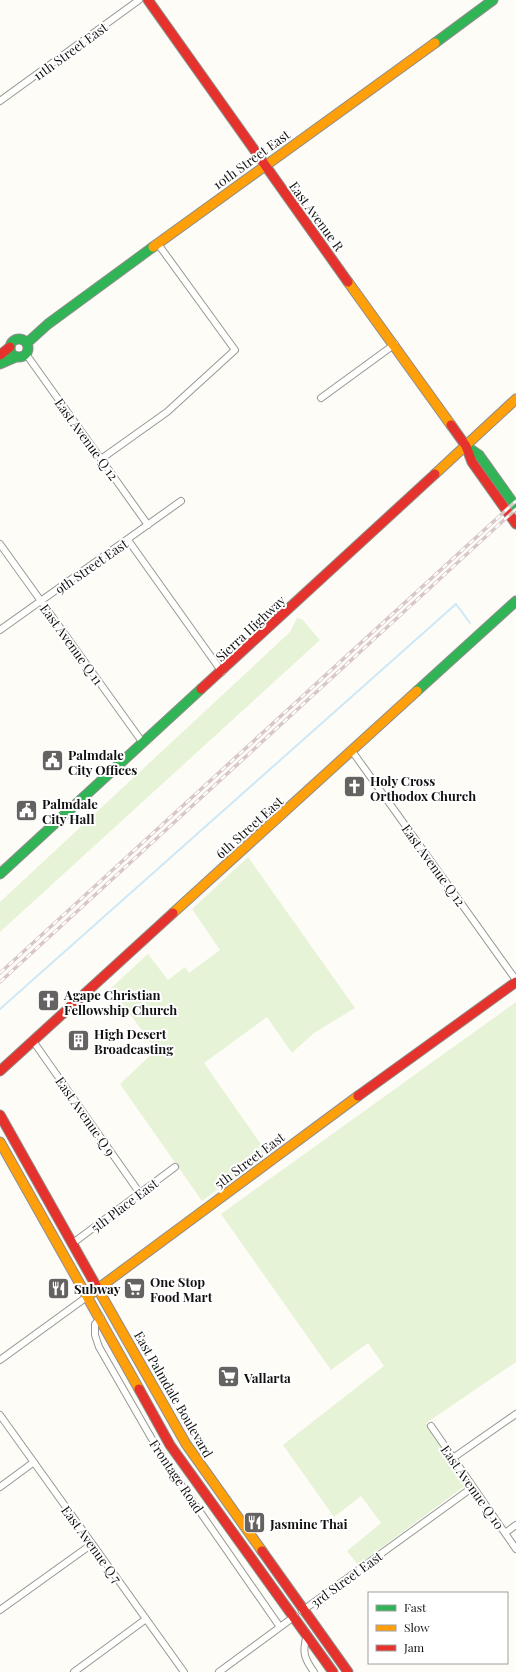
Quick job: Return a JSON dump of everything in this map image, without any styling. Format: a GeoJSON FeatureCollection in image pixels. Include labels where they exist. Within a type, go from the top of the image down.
{"type":"FeatureCollection","features":[{"type":"Feature","properties":{"kind":"main road","name":"East Avenue R"},"geometry":{"type":"LineString","coordinates":[[148,0],[264,166],[395,344],[466,446],[472,462],[516,524]]}},
{"type":"Feature","properties":{"kind":"main road","name":"10th Street East"},"geometry":{"type":"LineString","coordinates":[[27,343],[48,324],[493,0]]}},
{"type":"Feature","properties":{"kind":"main road"},"geometry":{"type":"LineString","coordinates":[[0,355],[16,340],[22,339],[27,343],[28,348],[26,354],[21,357],[11,353],[10,347]]}},
{"type":"Feature","properties":{"kind":"main road"},"geometry":{"type":"LineString","coordinates":[[0,364],[16,356]]}},
{"type":"Feature","properties":{"kind":"main road","name":"Sierra Highway"},"geometry":{"type":"LineString","coordinates":[[0,874],[222,672],[516,399]]}},
{"type":"Feature","properties":{"kind":"main road","name":"East Avenue R"},"geometry":{"type":"LineString","coordinates":[[466,446],[479,455],[516,507]]}},
{"type":"Feature","properties":{"kind":"main road","name":"6th Street East"},"geometry":{"type":"LineString","coordinates":[[0,1071],[516,601]]}},
{"type":"Feature","properties":{"kind":"main road","name":"5th Street East"},"geometry":{"type":"LineString","coordinates":[[88,1296],[292,1144],[516,981]]}},
{"type":"Feature","properties":{"kind":"main road","name":"East Palmdale Boulevard"},"geometry":{"type":"LineString","coordinates":[[0,1115],[196,1460],[348,1672]]}},
{"type":"Feature","properties":{"kind":"main road","name":"East Palmdale Boulevard"},"geometry":{"type":"LineString","coordinates":[[0,1142],[88,1296],[170,1445],[333,1672]]}},
{"type":"Feature","properties":{"kind":"street","name":"11th Street East"},"geometry":{"type":"LineString","coordinates":[[0,101],[139,0]]}},
{"type":"Feature","properties":{"kind":"street"},"geometry":{"type":"LineString","coordinates":[[101,459],[167,412],[235,350],[158,244]]}},
{"type":"Feature","properties":{"kind":"street"},"geometry":{"type":"LineString","coordinates":[[321,398],[395,344]]}},
{"type":"Feature","properties":{"kind":"street","name":"East Avenue Q 12"},"geometry":{"type":"LineString","coordinates":[[26,354],[148,525]]}},
{"type":"Feature","properties":{"kind":"street","name":"9th Street East"},"geometry":{"type":"LineString","coordinates":[[0,630],[181,501]]}},
{"type":"Feature","properties":{"kind":"street"},"geometry":{"type":"LineString","coordinates":[[128,540],[222,672]]}},
{"type":"Feature","properties":{"kind":"street","name":"East Avenue Q 11"},"geometry":{"type":"LineString","coordinates":[[0,544],[143,743]]}},
{"type":"Feature","properties":{"kind":"street","name":"East Avenue Q 12"},"geometry":{"type":"LineString","coordinates":[[352,751],[516,981]]}},
{"type":"Feature","properties":{"kind":"street","name":"East Avenue Q 9"},"geometry":{"type":"LineString","coordinates":[[33,1041],[139,1192]]}},
{"type":"Feature","properties":{"kind":"street","name":"5th Place East"},"geometry":{"type":"LineString","coordinates":[[73,1243],[174,1167]]}},
{"type":"Feature","properties":{"kind":"street","name":"5th Street East"},"geometry":{"type":"LineString","coordinates":[[0,1360],[88,1296]]}},
{"type":"Feature","properties":{"kind":"street","name":"Frontage Road"},"geometry":{"type":"LineString","coordinates":[[100,1318],[95,1324],[95,1335],[99,1348],[140,1420],[164,1460],[280,1627]]}},
{"type":"Feature","properties":{"kind":"street"},"geometry":{"type":"LineString","coordinates":[[453,1458],[516,1414]]}},
{"type":"Feature","properties":{"kind":"street","name":"East Avenue Q 7"},"geometry":{"type":"LineString","coordinates":[[0,1415],[184,1672]]}},
{"type":"Feature","properties":{"kind":"street","name":"East Avenue Q 10"},"geometry":{"type":"LineString","coordinates":[[431,1426],[516,1549]]}},
{"type":"Feature","properties":{"kind":"street"},"geometry":{"type":"LineString","coordinates":[[0,1487],[34,1462]]}},
{"type":"Feature","properties":{"kind":"street","name":"3rd Street East"},"geometry":{"type":"LineString","coordinates":[[219,1672],[473,1487]]}},
{"type":"Feature","properties":{"kind":"street"},"geometry":{"type":"LineString","coordinates":[[505,1533],[516,1525]]}},
{"type":"Feature","properties":{"kind":"street"},"geometry":{"type":"LineString","coordinates":[[0,1610],[92,1544]]}},
{"type":"Feature","properties":{"kind":"street"},"geometry":{"type":"LineString","coordinates":[[74,1672],[146,1620]]}},
{"type":"Feature","properties":{"kind":"street"},"geometry":{"type":"LineString","coordinates":[[307,1635],[303,1647],[304,1654],[314,1672]]}},
{"type":"Feature","properties":{"kind":"green space"},"geometry":{"type":"Polygon","coordinates":[[[297,618],[302,619],[320,640],[0,932],[0,902],[290,632],[297,618]]]}},
{"type":"Feature","properties":{"kind":"green space"},"geometry":{"type":"Polygon","coordinates":[[[248,857],[355,1008],[314,1033],[292,1053],[267,1017],[204,1063],[267,1153],[202,1201],[120,1084],[156,1050],[111,988],[148,954],[168,980],[185,967],[189,973],[220,950],[192,909],[248,857]]]}},
{"type":"Feature","properties":{"kind":"green space"},"geometry":{"type":"Polygon","coordinates":[[[516,1002],[516,1362],[426,1423],[466,1485],[358,1565],[347,1551],[381,1523],[361,1496],[334,1517],[283,1445],[384,1366],[368,1343],[331,1370],[221,1214],[516,1002]]]}},
{"type":"Feature","properties":{"kind":"waterway"},"geometry":{"type":"LineString","coordinates":[[0,1009],[456,604],[470,623]]}},
{"type":"Feature","properties":{"kind":"railway"},"geometry":{"type":"LineString","coordinates":[[0,973],[516,501]]}},
{"type":"Feature","properties":{"kind":"railway"},"geometry":{"type":"LineString","coordinates":[[0,982],[516,509]]}},
{"type":"Feature","properties":{"kind":"traffic: fast"},"geometry":{"type":"LineString","coordinates":[[435,43],[493,0]]}},
{"type":"Feature","properties":{"kind":"traffic: fast"},"geometry":{"type":"LineString","coordinates":[[27,343],[48,324],[153,247]]}},
{"type":"Feature","properties":{"kind":"traffic: fast"},"geometry":{"type":"LineString","coordinates":[[19,339],[25,342],[28,348],[25,354],[19,357],[13,354],[10,348],[13,342],[19,339]]}},
{"type":"Feature","properties":{"kind":"traffic: fast"},"geometry":{"type":"LineString","coordinates":[[0,364],[16,357]]}},
{"type":"Feature","properties":{"kind":"traffic: fast"},"geometry":{"type":"LineString","coordinates":[[466,446],[479,455],[516,507]]}},
{"type":"Feature","properties":{"kind":"traffic: fast"},"geometry":{"type":"LineString","coordinates":[[417,691],[516,601]]}},
{"type":"Feature","properties":{"kind":"traffic: fast"},"geometry":{"type":"LineString","coordinates":[[0,874],[201,689]]}},
{"type":"Feature","properties":{"kind":"traffic: slow"},"geometry":{"type":"LineString","coordinates":[[153,247],[435,43]]}},
{"type":"Feature","properties":{"kind":"traffic: slow"},"geometry":{"type":"LineString","coordinates":[[348,282],[451,425]]}},
{"type":"Feature","properties":{"kind":"traffic: slow"},"geometry":{"type":"LineString","coordinates":[[435,474],[516,399]]}},
{"type":"Feature","properties":{"kind":"traffic: slow"},"geometry":{"type":"LineString","coordinates":[[173,913],[417,691]]}},
{"type":"Feature","properties":{"kind":"traffic: slow"},"geometry":{"type":"LineString","coordinates":[[88,1296],[358,1096]]}},
{"type":"Feature","properties":{"kind":"traffic: slow"},"geometry":{"type":"LineString","coordinates":[[0,1142],[139,1389]]}},
{"type":"Feature","properties":{"kind":"traffic: slow"},"geometry":{"type":"LineString","coordinates":[[99,1291],[186,1444],[262,1551]]}},
{"type":"Feature","properties":{"kind":"traffic: jam"},"geometry":{"type":"LineString","coordinates":[[148,0],[348,282]]}},
{"type":"Feature","properties":{"kind":"traffic: jam"},"geometry":{"type":"LineString","coordinates":[[0,355],[10,347]]}},
{"type":"Feature","properties":{"kind":"traffic: jam"},"geometry":{"type":"LineString","coordinates":[[451,425],[466,446],[472,462],[516,524]]}},
{"type":"Feature","properties":{"kind":"traffic: jam"},"geometry":{"type":"LineString","coordinates":[[201,689],[435,474]]}},
{"type":"Feature","properties":{"kind":"traffic: jam"},"geometry":{"type":"LineString","coordinates":[[0,1071],[173,913]]}},
{"type":"Feature","properties":{"kind":"traffic: jam"},"geometry":{"type":"LineString","coordinates":[[358,1096],[516,982]]}},
{"type":"Feature","properties":{"kind":"traffic: jam"},"geometry":{"type":"LineString","coordinates":[[0,1115],[99,1291]]}},
{"type":"Feature","properties":{"kind":"traffic: jam"},"geometry":{"type":"LineString","coordinates":[[139,1389],[170,1445],[333,1672]]}},
{"type":"Feature","properties":{"kind":"traffic: jam"},"geometry":{"type":"LineString","coordinates":[[262,1551],[348,1672]]}},
{"type":"Feature","properties":{"kind":"place","name":"Palmdale City Offices"},"geometry":{"type":"Point","coordinates":[52,761]}},
{"type":"Feature","properties":{"kind":"place","name":"Holy Cross Orthodox Church"},"geometry":{"type":"Point","coordinates":[354,787]}},
{"type":"Feature","properties":{"kind":"place","name":"Palmdale City Hall"},"geometry":{"type":"Point","coordinates":[27,810]}},
{"type":"Feature","properties":{"kind":"place","name":"Agape Christian Fellowship Church"},"geometry":{"type":"Point","coordinates":[49,1001]}},
{"type":"Feature","properties":{"kind":"place","name":"High Desert Broadcasting"},"geometry":{"type":"Point","coordinates":[79,1040]}},
{"type":"Feature","properties":{"kind":"place","name":"Subway"},"geometry":{"type":"Point","coordinates":[58,1288]}},
{"type":"Feature","properties":{"kind":"place","name":"One Stop Food Mart"},"geometry":{"type":"Point","coordinates":[135,1288]}},
{"type":"Feature","properties":{"kind":"place","name":"Vallarta"},"geometry":{"type":"Point","coordinates":[228,1377]}},
{"type":"Feature","properties":{"kind":"place","name":"Jasmine Thai"},"geometry":{"type":"Point","coordinates":[255,1523]}}]}
